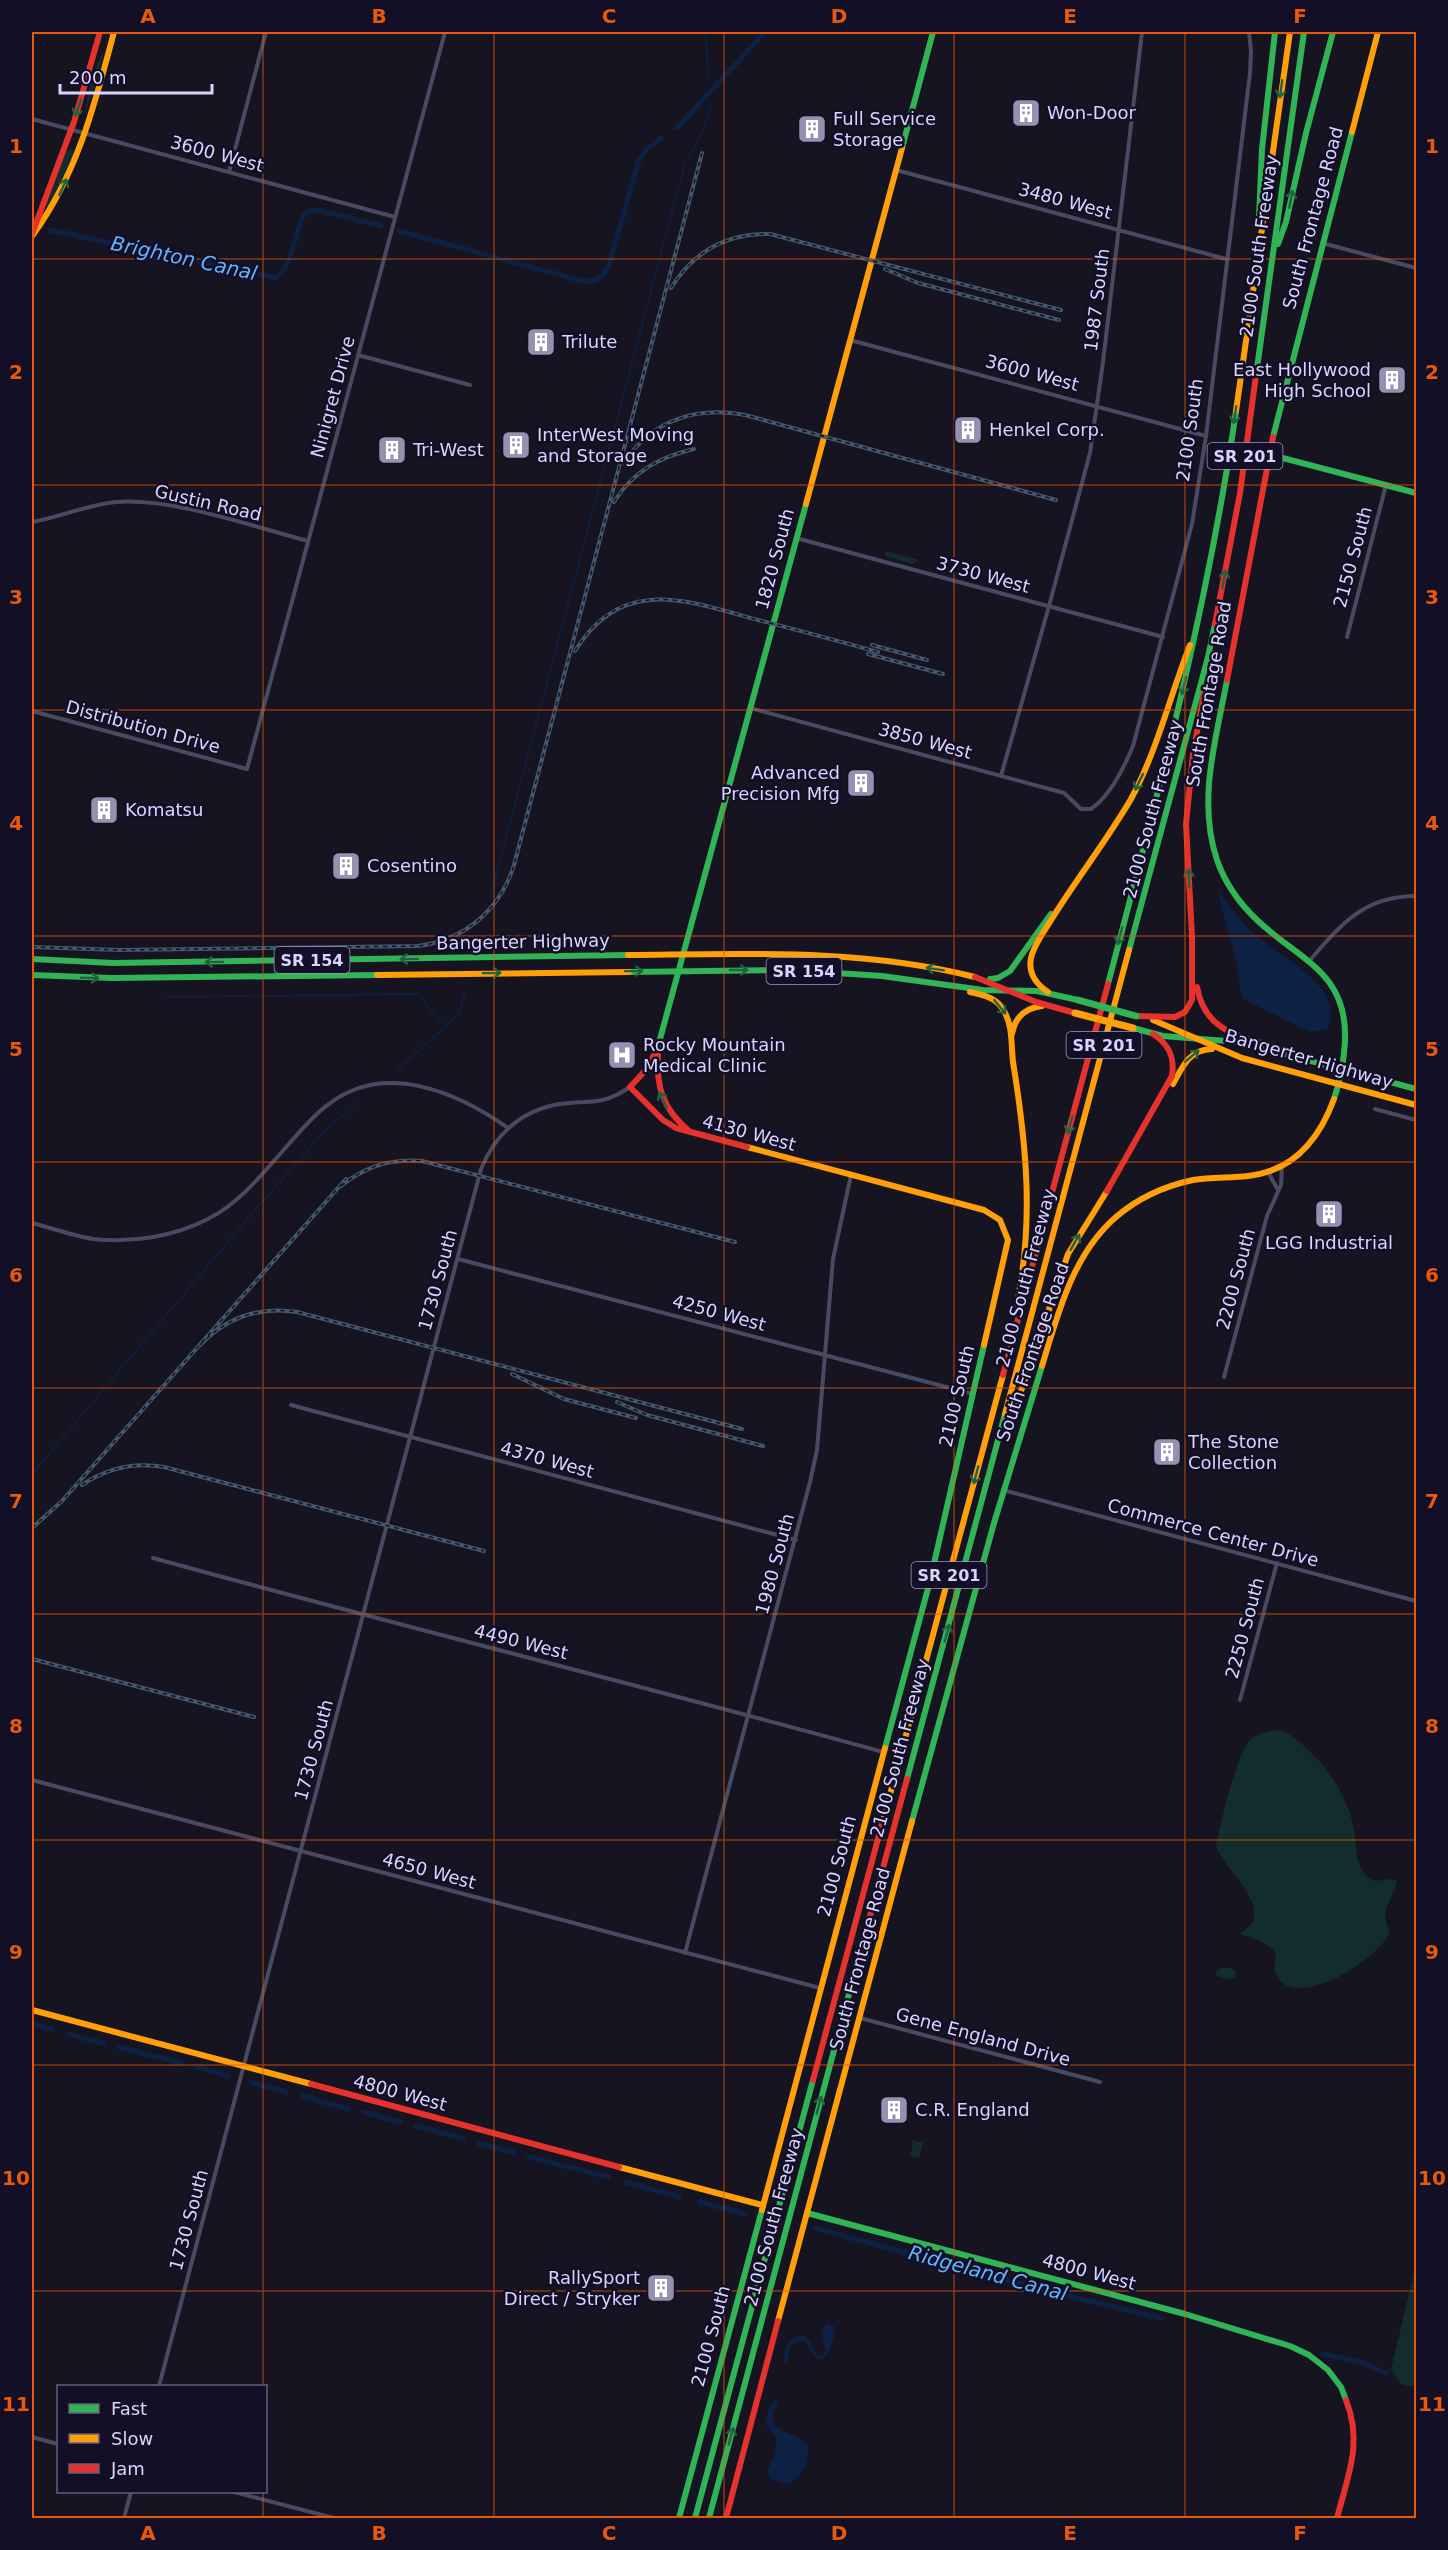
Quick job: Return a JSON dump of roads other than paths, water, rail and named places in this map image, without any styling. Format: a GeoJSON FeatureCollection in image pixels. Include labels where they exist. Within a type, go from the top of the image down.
{"type":"FeatureCollection","features":[{"type":"Feature","properties":{"kind":"main road"},"geometry":{"type":"LineString","coordinates":[[32,236],[39,208],[71,129],[100,32]]}},
{"type":"Feature","properties":{"kind":"main road"},"geometry":{"type":"LineString","coordinates":[[32,236],[52,209],[84,133],[114,32]]}},
{"type":"Feature","properties":{"kind":"main road","name":"1820 South"},"geometry":{"type":"LineString","coordinates":[[630,1087],[647,1070],[658,1050],[933,32]]}},
{"type":"Feature","properties":{"kind":"main road"},"geometry":{"type":"LineString","coordinates":[[1247,337],[1259,226],[1262,149],[1275,32]]}},
{"type":"Feature","properties":{"kind":"main road","name":"2100 South Freeway"},"geometry":{"type":"LineString","coordinates":[[695,2518],[1156,801],[1197,629],[1227,472],[1290,32]]}},
{"type":"Feature","properties":{"kind":"main road","name":"2100 South Freeway"},"geometry":{"type":"LineString","coordinates":[[709,2518],[1208,657],[1240,493],[1304,32]]}},
{"type":"Feature","properties":{"kind":"main road"},"geometry":{"type":"LineString","coordinates":[[1273,255],[1286,222],[1306,133],[1334,32]]}},
{"type":"Feature","properties":{"kind":"main road","name":"South Frontage Road"},"geometry":{"type":"LineString","coordinates":[[726,2518],[1003,1491],[1069,1285],[1090,1245],[1104,1227],[1139,1200],[1171,1186],[1196,1180],[1257,1175],[1282,1166],[1298,1157],[1317,1138],[1330,1113],[1342,1068],[1346,1019],[1336,992],[1325,973],[1311,959],[1273,934],[1238,900],[1225,879],[1215,855],[1206,809],[1207,788],[1218,720],[1268,454],[1321,243],[1378,32]]}},
{"type":"Feature","properties":{"kind":"main road"},"geometry":{"type":"LineString","coordinates":[[98,40],[111,44]]}},
{"type":"Feature","properties":{"kind":"main road"},"geometry":{"type":"LineString","coordinates":[[1268,454],[1416,493]]}},
{"type":"Feature","properties":{"kind":"main road"},"geometry":{"type":"LineString","coordinates":[[1052,993],[1036,982],[1030,970],[1034,949],[1122,814],[1142,776],[1197,629]]}},
{"type":"Feature","properties":{"kind":"main road"},"geometry":{"type":"LineString","coordinates":[[1136,1016],[1171,1018],[1181,1015],[1188,1009],[1193,992],[1186,824],[1188,793],[1202,714],[1208,657]]}},
{"type":"Feature","properties":{"kind":"main road"},"geometry":{"type":"LineString","coordinates":[[982,978],[1000,977],[1013,969],[1034,936],[1072,888]]}},
{"type":"Feature","properties":{"kind":"main road"},"geometry":{"type":"LineString","coordinates":[[1192,937],[1196,949],[1198,1000],[1210,1021],[1225,1029],[1321,1062]]}},
{"type":"Feature","properties":{"kind":"main road","name":"Bangerter Highway"},"geometry":{"type":"LineString","coordinates":[[32,959],[113,963],[771,955],[865,960],[982,978],[1048,1006],[1153,1034],[1239,1042],[1416,1089]]}},
{"type":"Feature","properties":{"kind":"main road","name":"Bangerter Highway"},"geometry":{"type":"LineString","coordinates":[[32,975],[111,978],[680,970],[857,973],[983,990],[1052,993],[1174,1027],[1218,1049],[1416,1105]]}},
{"type":"Feature","properties":{"kind":"main road"},"geometry":{"type":"LineString","coordinates":[[947,985],[992,999],[1003,1007],[1016,1076]]}},
{"type":"Feature","properties":{"kind":"main road"},"geometry":{"type":"LineString","coordinates":[[983,1451],[1017,1306],[1029,1227],[1030,1193],[1012,1033],[1014,1024],[1027,1010],[1048,1006]]}},
{"type":"Feature","properties":{"kind":"main road"},"geometry":{"type":"LineString","coordinates":[[1000,1433],[1020,1394],[1068,1254],[1173,1072],[1172,1052],[1164,1041],[1153,1034]]}},
{"type":"Feature","properties":{"kind":"main road"},"geometry":{"type":"LineString","coordinates":[[1125,1156],[1188,1057],[1202,1049],[1218,1049]]}},
{"type":"Feature","properties":{"kind":"main road"},"geometry":{"type":"LineString","coordinates":[[658,1050],[656,1077],[660,1097],[670,1114],[698,1135]]}},
{"type":"Feature","properties":{"kind":"main road","name":"4130 West"},"geometry":{"type":"LineString","coordinates":[[630,1087],[663,1120],[676,1128],[984,1210],[1000,1220]]}},
{"type":"Feature","properties":{"kind":"main road","name":"2100 South"},"geometry":{"type":"LineString","coordinates":[[679,2518],[930,1581],[1006,1249],[1007,1233],[1000,1220]]}},
{"type":"Feature","properties":{"kind":"main road","name":"4800 West"},"geometry":{"type":"LineString","coordinates":[[32,2010],[762,2205]]}},
{"type":"Feature","properties":{"kind":"main road","name":"4800 West"},"geometry":{"type":"LineString","coordinates":[[807,2213],[1163,2307],[1290,2346],[1309,2355],[1322,2365],[1344,2394],[1353,2420],[1355,2444],[1338,2518]]}},
{"type":"Feature","properties":{"kind":"street"},"geometry":{"type":"LineString","coordinates":[[229,172],[266,32]]}},
{"type":"Feature","properties":{"kind":"street","name":"Ninigret Drive"},"geometry":{"type":"LineString","coordinates":[[247,769],[445,32]]}},
{"type":"Feature","properties":{"kind":"street","name":"1987 South"},"geometry":{"type":"LineString","coordinates":[[1001,776],[1050,606],[1089,453],[1097,407],[1142,32]]}},
{"type":"Feature","properties":{"kind":"street","name":"2100 South"},"geometry":{"type":"LineString","coordinates":[[1086,810],[1095,806],[1107,792],[1129,757],[1192,524],[1206,436],[1250,73],[1249,32]]}},
{"type":"Feature","properties":{"kind":"street","name":"3600 West"},"geometry":{"type":"LineString","coordinates":[[32,119],[395,217]]}},
{"type":"Feature","properties":{"kind":"street","name":"3480 West"},"geometry":{"type":"LineString","coordinates":[[896,170],[1226,259]]}},
{"type":"Feature","properties":{"kind":"street"},"geometry":{"type":"LineString","coordinates":[[1321,243],[1416,268]]}},
{"type":"Feature","properties":{"kind":"street","name":"3600 West"},"geometry":{"type":"LineString","coordinates":[[850,340],[1206,436]]}},
{"type":"Feature","properties":{"kind":"street"},"geometry":{"type":"LineString","coordinates":[[358,355],[470,385]]}},
{"type":"Feature","properties":{"kind":"street","name":"2150 South"},"geometry":{"type":"LineString","coordinates":[[1347,637],[1386,485]]}},
{"type":"Feature","properties":{"kind":"street","name":"Gustin Road"},"geometry":{"type":"LineString","coordinates":[[32,522],[101,504],[149,502],[176,506],[308,541]]}},
{"type":"Feature","properties":{"kind":"street","name":"3730 West"},"geometry":{"type":"LineString","coordinates":[[796,538],[1163,637]]}},
{"type":"Feature","properties":{"kind":"street","name":"3850 West"},"geometry":{"type":"LineString","coordinates":[[750,708],[1064,793],[1077,806],[1086,810]]}},
{"type":"Feature","properties":{"kind":"street","name":"Distribution Drive"},"geometry":{"type":"LineString","coordinates":[[32,711],[247,769]]}},
{"type":"Feature","properties":{"kind":"street"},"geometry":{"type":"LineString","coordinates":[[1311,959],[1336,930],[1357,912],[1382,901],[1416,896]]}},
{"type":"Feature","properties":{"kind":"street"},"geometry":{"type":"LineString","coordinates":[[32,1223],[91,1238],[112,1240],[143,1239],[180,1231],[226,1208],[249,1189],[327,1104],[348,1091],[375,1083],[408,1083],[432,1090],[484,1111],[508,1128],[529,1113],[544,1107],[604,1101],[630,1087]]}},
{"type":"Feature","properties":{"kind":"street"},"geometry":{"type":"LineString","coordinates":[[1375,1109],[1416,1120]]}},
{"type":"Feature","properties":{"kind":"street","name":"1730 South"},"geometry":{"type":"LineString","coordinates":[[159,2385],[481,1169],[491,1147],[508,1128]]}},
{"type":"Feature","properties":{"kind":"street","name":"2200 South"},"geometry":{"type":"LineString","coordinates":[[1224,1377],[1268,1213],[1281,1185],[1282,1166]]}},
{"type":"Feature","properties":{"kind":"street"},"geometry":{"type":"LineString","coordinates":[[1268,1172],[1278,1190]]}},
{"type":"Feature","properties":{"kind":"street","name":"1980 South"},"geometry":{"type":"LineString","coordinates":[[685,1953],[796,1540],[817,1450],[832,1259],[851,1175]]}},
{"type":"Feature","properties":{"kind":"street","name":"4250 West"},"geometry":{"type":"LineString","coordinates":[[458,1259],[973,1394]]}},
{"type":"Feature","properties":{"kind":"street","name":"4370 West"},"geometry":{"type":"LineString","coordinates":[[291,1405],[796,1540]]}},
{"type":"Feature","properties":{"kind":"street","name":"Commerce Center Drive"},"geometry":{"type":"LineString","coordinates":[[1003,1491],[1416,1601]]}},
{"type":"Feature","properties":{"kind":"street","name":"4490 West"},"geometry":{"type":"LineString","coordinates":[[153,1558],[364,1616],[883,1752]]}},
{"type":"Feature","properties":{"kind":"street","name":"2250 South"},"geometry":{"type":"LineString","coordinates":[[1240,1700],[1276,1563]]}},
{"type":"Feature","properties":{"kind":"street","name":"4650 West"},"geometry":{"type":"LineString","coordinates":[[32,1780],[820,1988]]}},
{"type":"Feature","properties":{"kind":"street","name":"Gene England Drive"},"geometry":{"type":"LineString","coordinates":[[860,2018],[1100,2082]]}},
{"type":"Feature","properties":{"kind":"street"},"geometry":{"type":"LineString","coordinates":[[32,2437],[57,2444]]}},
{"type":"Feature","properties":{"kind":"street"},"geometry":{"type":"LineString","coordinates":[[124,2518],[131,2493]]}},
{"type":"Feature","properties":{"kind":"street"},"geometry":{"type":"LineString","coordinates":[[238,2493],[334,2518]]}},
{"type":"Feature","properties":{"kind":"water"},"geometry":{"type":"Polygon","coordinates":[[[1218,891],[1252,932],[1309,975],[1320,987],[1328,1000],[1331,1014],[1328,1029],[1310,1032],[1243,999],[1218,891]]]}},
{"type":"Feature","properties":{"kind":"water"},"geometry":{"type":"Polygon","coordinates":[[[827,2324],[834,2326],[835,2334],[826,2357],[817,2359],[804,2341],[790,2345],[788,2363],[784,2362],[789,2342],[801,2336],[807,2337],[818,2356],[824,2355],[825,2348],[821,2331],[827,2324]]]}},
{"type":"Feature","properties":{"kind":"water"},"geometry":{"type":"Polygon","coordinates":[[[775,2399],[778,2402],[773,2415],[775,2425],[801,2438],[809,2447],[806,2464],[801,2474],[797,2479],[786,2484],[771,2479],[767,2471],[775,2453],[777,2439],[766,2425],[766,2418],[775,2399]]]}},
{"type":"Feature","properties":{"kind":"waterway"},"geometry":{"type":"LineString","coordinates":[[705,32],[709,81]]}},
{"type":"Feature","properties":{"kind":"waterway","name":"Brighton Canal"},"geometry":{"type":"LineString","coordinates":[[677,128],[765,32]]}},
{"type":"Feature","properties":{"kind":"waterway"},"geometry":{"type":"LineString","coordinates":[[490,898],[685,163],[703,131],[711,106]]}},
{"type":"Feature","properties":{"kind":"waterway","name":"Brighton Canal"},"geometry":{"type":"LineString","coordinates":[[399,231],[586,282],[594,281],[605,273],[609,265],[639,160],[647,149],[661,138]]}},
{"type":"Feature","properties":{"kind":"waterway","name":"Brighton Canal"},"geometry":{"type":"LineString","coordinates":[[50,230],[276,278],[282,273],[290,258],[305,213],[317,210],[381,226]]}},
{"type":"Feature","properties":{"kind":"waterway"},"geometry":{"type":"LineString","coordinates":[[396,1071],[458,1015],[466,990]]}},
{"type":"Feature","properties":{"kind":"waterway"},"geometry":{"type":"LineString","coordinates":[[165,997],[417,994],[445,1026]]}},
{"type":"Feature","properties":{"kind":"waterway"},"geometry":{"type":"LineString","coordinates":[[32,1474],[255,1210],[325,1131],[361,1100]]}},
{"type":"Feature","properties":{"kind":"waterway","name":"Ridgeland Canal"},"geometry":{"type":"LineString","coordinates":[[32,2024],[52,2029]]}},
{"type":"Feature","properties":{"kind":"waterway","name":"Ridgeland Canal"},"geometry":{"type":"LineString","coordinates":[[69,2034],[103,2043]]}},
{"type":"Feature","properties":{"kind":"waterway","name":"Ridgeland Canal"},"geometry":{"type":"LineString","coordinates":[[119,2047],[181,2063]]}},
{"type":"Feature","properties":{"kind":"waterway","name":"Ridgeland Canal"},"geometry":{"type":"LineString","coordinates":[[197,2067],[228,2076]]}},
{"type":"Feature","properties":{"kind":"waterway","name":"Ridgeland Canal"},"geometry":{"type":"LineString","coordinates":[[253,2083],[286,2092]]}},
{"type":"Feature","properties":{"kind":"waterway","name":"Ridgeland Canal"},"geometry":{"type":"LineString","coordinates":[[302,2096],[349,2109]]}},
{"type":"Feature","properties":{"kind":"waterway","name":"Ridgeland Canal"},"geometry":{"type":"LineString","coordinates":[[364,2112],[400,2122]]}},
{"type":"Feature","properties":{"kind":"waterway","name":"Ridgeland Canal"},"geometry":{"type":"LineString","coordinates":[[416,2126],[464,2139]]}},
{"type":"Feature","properties":{"kind":"waterway","name":"Ridgeland Canal"},"geometry":{"type":"LineString","coordinates":[[478,2143],[514,2153]]}},
{"type":"Feature","properties":{"kind":"waterway","name":"Ridgeland Canal"},"geometry":{"type":"LineString","coordinates":[[529,2157],[608,2177]]}},
{"type":"Feature","properties":{"kind":"waterway","name":"Ridgeland Canal"},"geometry":{"type":"LineString","coordinates":[[626,2182],[679,2197]]}},
{"type":"Feature","properties":{"kind":"waterway","name":"Ridgeland Canal"},"geometry":{"type":"LineString","coordinates":[[700,2202],[746,2214]]}},
{"type":"Feature","properties":{"kind":"waterway","name":"Ridgeland Canal"},"geometry":{"type":"LineString","coordinates":[[815,2228],[1051,2292],[1161,2318]]}},
{"type":"Feature","properties":{"kind":"waterway","name":"Ridgeland Canal"},"geometry":{"type":"LineString","coordinates":[[1323,2354],[1363,2363],[1386,2373]]}},
{"type":"Feature","properties":{"kind":"railway"},"geometry":{"type":"LineString","coordinates":[[32,947],[120,950],[418,946],[435,943],[465,930],[490,909],[500,896],[514,865],[702,153]]}},
{"type":"Feature","properties":{"kind":"railway"},"geometry":{"type":"LineString","coordinates":[[671,288],[690,264],[713,247],[740,237],[770,234],[1061,310]]}},
{"type":"Feature","properties":{"kind":"railway"},"geometry":{"type":"LineString","coordinates":[[885,269],[918,283],[1059,320]]}},
{"type":"Feature","properties":{"kind":"railway"},"geometry":{"type":"LineString","coordinates":[[624,463],[635,448],[663,426],[695,414],[730,413],[749,416],[1056,500]]}},
{"type":"Feature","properties":{"kind":"railway"},"geometry":{"type":"LineString","coordinates":[[614,502],[621,491],[648,467],[670,456],[694,449]]}},
{"type":"Feature","properties":{"kind":"railway"},"geometry":{"type":"LineString","coordinates":[[575,651],[593,627],[614,611],[635,602],[658,600],[682,601],[706,606],[878,652]]}},
{"type":"Feature","properties":{"kind":"railway"},"geometry":{"type":"LineString","coordinates":[[872,645],[927,660]]}},
{"type":"Feature","properties":{"kind":"railway"},"geometry":{"type":"LineString","coordinates":[[868,654],[943,674]]}},
{"type":"Feature","properties":{"kind":"railway"},"geometry":{"type":"LineString","coordinates":[[341,1186],[379,1165],[400,1161],[422,1161],[735,1242]]}},
{"type":"Feature","properties":{"kind":"railway"},"geometry":{"type":"LineString","coordinates":[[32,1528],[62,1501],[346,1179]]}},
{"type":"Feature","properties":{"kind":"railway"},"geometry":{"type":"LineString","coordinates":[[200,1345],[221,1328],[244,1316],[269,1311],[297,1312],[742,1429]]}},
{"type":"Feature","properties":{"kind":"railway"},"geometry":{"type":"LineString","coordinates":[[512,1374],[564,1399],[636,1418]]}},
{"type":"Feature","properties":{"kind":"railway"},"geometry":{"type":"LineString","coordinates":[[617,1402],[647,1415],[763,1446]]}},
{"type":"Feature","properties":{"kind":"railway"},"geometry":{"type":"LineString","coordinates":[[82,1485],[101,1474],[122,1468],[142,1465],[164,1467],[484,1551]]}},
{"type":"Feature","properties":{"kind":"railway"},"geometry":{"type":"LineString","coordinates":[[32,1659],[254,1717]]}},
{"type":"Feature","properties":{"kind":"place","name":"Won-Door"},"geometry":{"type":"Point","coordinates":[1026,113]}},
{"type":"Feature","properties":{"kind":"place","name":"Full Service Storage"},"geometry":{"type":"Point","coordinates":[812,129]}},
{"type":"Feature","properties":{"kind":"place","name":"Trilute"},"geometry":{"type":"Point","coordinates":[541,342]}},
{"type":"Feature","properties":{"kind":"place","name":"East Hollywood High School"},"geometry":{"type":"Point","coordinates":[1392,380]}},
{"type":"Feature","properties":{"kind":"place","name":"Henkel Corp."},"geometry":{"type":"Point","coordinates":[968,430]}},
{"type":"Feature","properties":{"kind":"place","name":"InterWest Moving and Storage"},"geometry":{"type":"Point","coordinates":[516,445]}},
{"type":"Feature","properties":{"kind":"place","name":"Tri-West"},"geometry":{"type":"Point","coordinates":[392,450]}},
{"type":"Feature","properties":{"kind":"place","name":"Advanced Precision Mfg"},"geometry":{"type":"Point","coordinates":[861,783]}},
{"type":"Feature","properties":{"kind":"place","name":"Komatsu"},"geometry":{"type":"Point","coordinates":[104,810]}},
{"type":"Feature","properties":{"kind":"place","name":"Cosentino"},"geometry":{"type":"Point","coordinates":[346,866]}},
{"type":"Feature","properties":{"kind":"place","name":"Rocky Mountain Medical Clinic"},"geometry":{"type":"Point","coordinates":[622,1055]}},
{"type":"Feature","properties":{"kind":"place","name":"LGG Industrial"},"geometry":{"type":"Point","coordinates":[1329,1214]}},
{"type":"Feature","properties":{"kind":"place","name":"The Stone Collection"},"geometry":{"type":"Point","coordinates":[1167,1452]}},
{"type":"Feature","properties":{"kind":"place","name":"C.R. England"},"geometry":{"type":"Point","coordinates":[894,2110]}},
{"type":"Feature","properties":{"kind":"place","name":"RallySport Direct / Stryker"},"geometry":{"type":"Point","coordinates":[661,2288]}}]}
